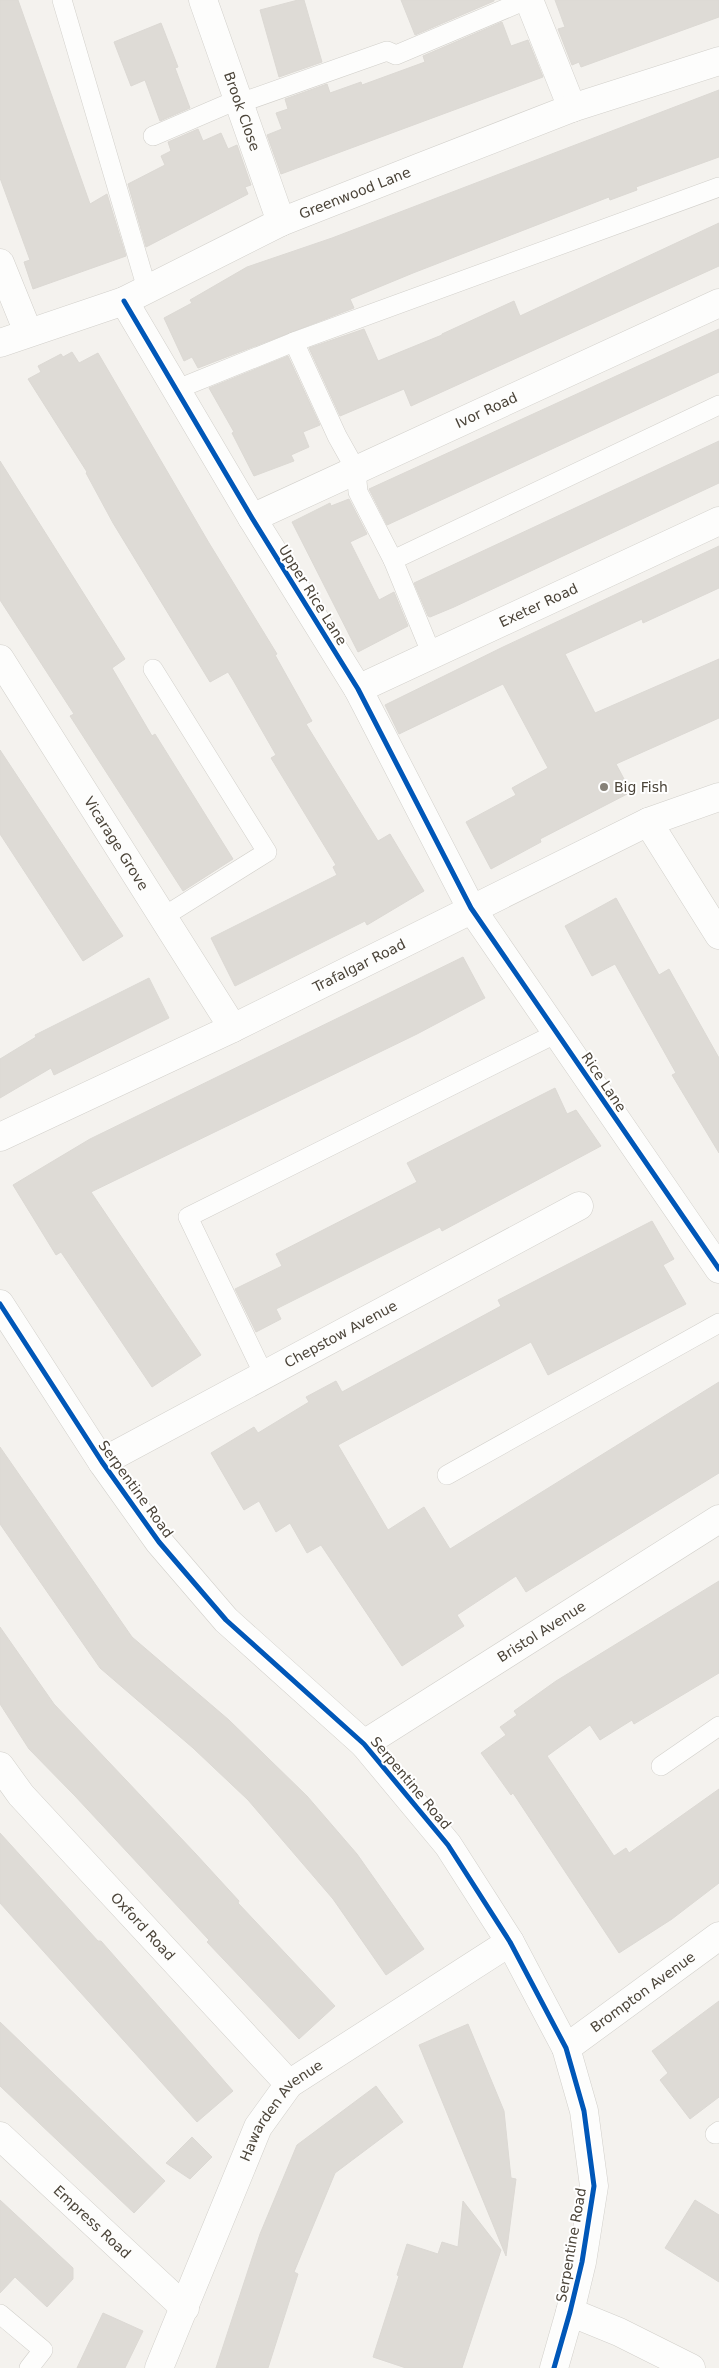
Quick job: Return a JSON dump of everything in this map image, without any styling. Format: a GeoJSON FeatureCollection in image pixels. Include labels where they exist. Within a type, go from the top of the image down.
{"type":"FeatureCollection","features":[{"type":"Feature","properties":{"kind":"street","name":"Brook Close"},"geometry":{"type":"LineString","coordinates":[[203,0],[281,222]]}},
{"type":"Feature","properties":{"kind":"street"},"geometry":{"type":"LineString","coordinates":[[528,0],[572,108]]}},
{"type":"Feature","properties":{"kind":"street","name":"Greenwood Lane"},"geometry":{"type":"LineString","coordinates":[[0,343],[136,295],[281,222],[572,108],[719,61]]}},
{"type":"Feature","properties":{"kind":"street"},"geometry":{"type":"LineString","coordinates":[[0,264],[28,332]]}},
{"type":"Feature","properties":{"kind":"street","name":"Upper Rice Lane"},"geometry":{"type":"LineString","coordinates":[[136,295],[175,390],[358,689],[471,908]]}},
{"type":"Feature","properties":{"kind":"street","name":"Ivor Road"},"geometry":{"type":"LineString","coordinates":[[252,518],[719,303]]}},
{"type":"Feature","properties":{"kind":"street","name":"Exeter Road"},"geometry":{"type":"LineString","coordinates":[[358,689],[719,521]]}},
{"type":"Feature","properties":{"kind":"street","name":"Vicarage Grove"},"geometry":{"type":"LineString","coordinates":[[0,659],[233,1028]]}},
{"type":"Feature","properties":{"kind":"street","name":"Trafalgar Road"},"geometry":{"type":"LineString","coordinates":[[0,1137],[233,1028],[471,908],[648,822],[719,797]]}},
{"type":"Feature","properties":{"kind":"street"},"geometry":{"type":"LineString","coordinates":[[648,822],[719,935]]}},
{"type":"Feature","properties":{"kind":"street","name":"Rice Lane"},"geometry":{"type":"LineString","coordinates":[[471,908],[719,1269]]}},
{"type":"Feature","properties":{"kind":"street","name":"Chepstow Avenue"},"geometry":{"type":"LineString","coordinates":[[102,1462],[580,1206]]}},
{"type":"Feature","properties":{"kind":"street","name":"Serpentine Road"},"geometry":{"type":"LineString","coordinates":[[0,1304],[102,1462],[159,1542],[226,1620],[364,1744],[448,1845],[510,1942],[566,2048],[584,2111],[594,2186],[582,2262],[554,2368]]}},
{"type":"Feature","properties":{"kind":"street","name":"Bristol Avenue"},"geometry":{"type":"LineString","coordinates":[[364,1744],[719,1519]]}},
{"type":"Feature","properties":{"kind":"street","name":"Oxford Road"},"geometry":{"type":"LineString","coordinates":[[0,1766],[21,1795],[289,2084]]}},
{"type":"Feature","properties":{"kind":"street","name":"Brompton Avenue"},"geometry":{"type":"LineString","coordinates":[[566,2048],[719,1936]]}},
{"type":"Feature","properties":{"kind":"street","name":"Hawarden Avenue"},"geometry":{"type":"LineString","coordinates":[[159,2368],[258,2127],[289,2084],[510,1942]]}},
{"type":"Feature","properties":{"kind":"street","name":"Empress Road"},"geometry":{"type":"LineString","coordinates":[[0,2136],[185,2308]]}},
{"type":"Feature","properties":{"kind":"street"},"geometry":{"type":"LineString","coordinates":[[570,2312],[619,2332],[691,2368]]}},
{"type":"Feature","properties":{"kind":"lane"},"geometry":{"type":"LineString","coordinates":[[62,0],[136,295]]}},
{"type":"Feature","properties":{"kind":"lane"},"geometry":{"type":"LineString","coordinates":[[153,136],[239,101],[387,51],[396,55],[528,0]]}},
{"type":"Feature","properties":{"kind":"lane"},"geometry":{"type":"LineString","coordinates":[[175,390],[294,342],[719,187]]}},
{"type":"Feature","properties":{"kind":"lane"},"geometry":{"type":"LineString","coordinates":[[294,342],[337,436],[356,470],[358,492],[393,560],[432,655]]}},
{"type":"Feature","properties":{"kind":"lane"},"geometry":{"type":"LineString","coordinates":[[393,560],[719,405]]}},
{"type":"Feature","properties":{"kind":"lane"},"geometry":{"type":"LineString","coordinates":[[153,669],[267,852],[162,916]]}},
{"type":"Feature","properties":{"kind":"lane"},"geometry":{"type":"LineString","coordinates":[[264,1375],[188,1217],[557,1033]]}},
{"type":"Feature","properties":{"kind":"lane"},"geometry":{"type":"LineString","coordinates":[[447,1475],[719,1323]]}},
{"type":"Feature","properties":{"kind":"lane"},"geometry":{"type":"LineString","coordinates":[[661,1766],[719,1726]]}},
{"type":"Feature","properties":{"kind":"lane"},"geometry":{"type":"LineString","coordinates":[[0,2314],[43,2350],[30,2368]]}},
{"type":"Feature","properties":{"kind":"building"},"geometry":{"type":"Polygon","coordinates":[[[0,0],[18,0],[90,204],[107,194],[126,256],[33,289],[24,262],[30,260],[0,178],[0,0]]]}},
{"type":"Feature","properties":{"kind":"building"},"geometry":{"type":"Polygon","coordinates":[[[304,0],[322,62],[279,77],[260,10],[304,0]]]}},
{"type":"Feature","properties":{"kind":"building"},"geometry":{"type":"Polygon","coordinates":[[[401,0],[494,0],[494,1],[415,35],[401,0]]]}},
{"type":"Feature","properties":{"kind":"building"},"geometry":{"type":"Polygon","coordinates":[[[555,0],[719,0],[719,17],[581,67],[579,62],[572,65],[558,29],[565,27],[555,0]]]}},
{"type":"Feature","properties":{"kind":"building"},"geometry":{"type":"Polygon","coordinates":[[[502,22],[511,46],[528,40],[543,77],[281,174],[267,135],[282,129],[276,113],[288,109],[285,99],[327,84],[330,93],[361,82],[362,85],[425,62],[423,56],[502,22]]]}},
{"type":"Feature","properties":{"kind":"building"},"geometry":{"type":"Polygon","coordinates":[[[161,23],[178,67],[175,68],[190,108],[160,121],[145,80],[131,86],[114,42],[161,23]]]}},
{"type":"Feature","properties":{"kind":"building"},"geometry":{"type":"Polygon","coordinates":[[[719,90],[719,157],[636,187],[637,190],[610,200],[609,197],[350,299],[354,308],[198,368],[192,357],[184,361],[164,318],[192,303],[190,300],[247,267],[332,238],[719,90]]]}},
{"type":"Feature","properties":{"kind":"building"},"geometry":{"type":"Polygon","coordinates":[[[198,129],[203,141],[221,133],[228,149],[237,145],[251,185],[245,187],[248,194],[146,247],[128,184],[165,165],[161,156],[171,151],[168,142],[198,129]]]}},
{"type":"Feature","properties":{"kind":"building"},"geometry":{"type":"Polygon","coordinates":[[[719,223],[719,266],[411,406],[404,389],[340,416],[309,348],[364,329],[378,361],[442,335],[514,301],[520,316],[719,223]]]}},
{"type":"Feature","properties":{"kind":"building"},"geometry":{"type":"Polygon","coordinates":[[[719,329],[719,372],[387,525],[369,489],[719,329]]]}},
{"type":"Feature","properties":{"kind":"building"},"geometry":{"type":"Polygon","coordinates":[[[72,352],[79,363],[98,353],[209,543],[277,654],[275,655],[312,721],[306,724],[378,841],[390,834],[424,891],[367,925],[365,921],[235,986],[211,938],[337,875],[333,867],[336,865],[271,758],[276,755],[228,672],[210,682],[113,523],[87,472],[28,379],[41,372],[38,366],[61,354],[63,357],[72,352]]]}},
{"type":"Feature","properties":{"kind":"building"},"geometry":{"type":"Polygon","coordinates":[[[288,356],[320,425],[303,432],[309,447],[291,455],[294,461],[254,476],[232,433],[234,432],[209,388],[288,356]]]}},
{"type":"Feature","properties":{"kind":"building"},"geometry":{"type":"Polygon","coordinates":[[[719,441],[719,483],[454,607],[430,617],[428,616],[414,583],[719,441]]]}},
{"type":"Feature","properties":{"kind":"building"},"geometry":{"type":"Polygon","coordinates":[[[0,461],[125,659],[112,668],[152,736],[155,734],[233,859],[183,891],[70,716],[74,714],[0,600],[0,461]]]}},
{"type":"Feature","properties":{"kind":"building"},"geometry":{"type":"Polygon","coordinates":[[[349,499],[367,534],[350,542],[379,600],[394,592],[408,626],[358,652],[292,522],[330,503],[331,506],[349,499]]]}},
{"type":"Feature","properties":{"kind":"building"},"geometry":{"type":"Polygon","coordinates":[[[719,546],[719,588],[643,623],[642,619],[565,654],[595,713],[719,659],[719,718],[616,764],[631,792],[540,839],[541,842],[491,869],[466,822],[516,795],[512,788],[548,768],[503,684],[399,734],[385,705],[503,647],[719,546]]]}},
{"type":"Feature","properties":{"kind":"building"},"geometry":{"type":"Polygon","coordinates":[[[0,750],[123,936],[83,961],[0,834],[0,750]]]}},
{"type":"Feature","properties":{"kind":"building"},"geometry":{"type":"Polygon","coordinates":[[[616,898],[659,975],[669,969],[719,1058],[719,1153],[672,1075],[676,1073],[615,964],[592,976],[565,926],[616,898]]]}},
{"type":"Feature","properties":{"kind":"building"},"geometry":{"type":"Polygon","coordinates":[[[463,957],[485,998],[417,1034],[91,1192],[201,1355],[152,1387],[61,1252],[56,1255],[13,1185],[90,1139],[463,957]]]}},
{"type":"Feature","properties":{"kind":"building"},"geometry":{"type":"Polygon","coordinates":[[[149,978],[169,1018],[54,1075],[51,1068],[0,1098],[0,1059],[36,1037],[35,1035],[149,978]]]}},
{"type":"Feature","properties":{"kind":"building"},"geometry":{"type":"Polygon","coordinates":[[[555,1088],[567,1114],[576,1110],[601,1146],[442,1231],[440,1227],[276,1309],[281,1319],[256,1332],[235,1289],[282,1266],[276,1254],[417,1182],[407,1163],[555,1088]]]}},
{"type":"Feature","properties":{"kind":"building"},"geometry":{"type":"Polygon","coordinates":[[[652,1221],[674,1259],[663,1265],[686,1304],[548,1375],[531,1342],[338,1445],[388,1530],[424,1507],[450,1549],[719,1382],[719,1473],[526,1592],[516,1576],[457,1615],[464,1626],[402,1666],[321,1545],[307,1553],[290,1523],[276,1532],[259,1501],[244,1510],[211,1453],[254,1427],[258,1433],[309,1402],[306,1397],[336,1381],[342,1392],[501,1306],[498,1300],[652,1221]]]}},
{"type":"Feature","properties":{"kind":"building"},"geometry":{"type":"Polygon","coordinates":[[[0,1447],[132,1637],[229,1720],[307,1796],[357,1854],[424,1949],[386,1975],[333,1899],[248,1800],[193,1748],[100,1668],[0,1524],[0,1447]]]}},
{"type":"Feature","properties":{"kind":"building"},"geometry":{"type":"Polygon","coordinates":[[[719,1581],[719,1673],[634,1724],[632,1720],[600,1740],[590,1725],[547,1756],[614,1856],[626,1848],[629,1853],[719,1789],[719,1883],[672,1919],[619,1953],[513,1793],[511,1795],[481,1753],[506,1735],[500,1727],[517,1715],[514,1711],[556,1681],[719,1581]]]}},
{"type":"Feature","properties":{"kind":"building"},"geometry":{"type":"Polygon","coordinates":[[[0,1627],[54,1704],[195,1853],[239,1901],[238,1903],[335,2006],[299,2039],[207,1942],[209,1940],[75,1796],[29,1749],[0,1704],[0,1627]]]}},
{"type":"Feature","properties":{"kind":"building"},"geometry":{"type":"Polygon","coordinates":[[[0,1833],[98,1941],[101,1941],[233,2091],[197,2122],[0,1903],[0,1833]]]}},
{"type":"Feature","properties":{"kind":"building"},"geometry":{"type":"Polygon","coordinates":[[[719,2001],[719,2097],[690,2119],[660,2080],[668,2073],[652,2051],[719,2001]]]}},
{"type":"Feature","properties":{"kind":"building"},"geometry":{"type":"Polygon","coordinates":[[[0,2022],[165,2181],[134,2213],[0,2086],[0,2022]]]}},
{"type":"Feature","properties":{"kind":"building"},"geometry":{"type":"Polygon","coordinates":[[[468,2024],[504,2111],[511,2178],[516,2179],[506,2256],[419,2045],[468,2024]]]}},
{"type":"Feature","properties":{"kind":"building"},"geometry":{"type":"Polygon","coordinates":[[[376,2086],[403,2122],[335,2173],[294,2272],[298,2274],[268,2368],[216,2368],[260,2234],[297,2145],[376,2086]]]}},
{"type":"Feature","properties":{"kind":"building"},"geometry":{"type":"Polygon","coordinates":[[[192,2137],[212,2157],[190,2179],[166,2163],[192,2137]]]}},
{"type":"Feature","properties":{"kind":"building"},"geometry":{"type":"Polygon","coordinates":[[[0,2200],[73,2268],[73,2279],[47,2307],[15,2277],[0,2293],[0,2200]]]}},
{"type":"Feature","properties":{"kind":"building"},"geometry":{"type":"Polygon","coordinates":[[[695,2200],[719,2215],[719,2282],[665,2248],[695,2200]]]}},
{"type":"Feature","properties":{"kind":"building"},"geometry":{"type":"Polygon","coordinates":[[[463,2201],[501,2250],[462,2368],[406,2368],[373,2357],[399,2276],[397,2275],[407,2244],[438,2254],[442,2242],[458,2247],[463,2201]]]}},
{"type":"Feature","properties":{"kind":"building"},"geometry":{"type":"Polygon","coordinates":[[[103,2313],[143,2331],[125,2368],[77,2368],[103,2313]]]}},
{"type":"Feature","properties":{"kind":"cycle path"},"geometry":{"type":"LineString","coordinates":[[124,301],[252,518],[358,689],[471,908],[719,1269]]}},
{"type":"Feature","properties":{"kind":"cycle path"},"geometry":{"type":"LineString","coordinates":[[0,1304],[102,1462],[159,1542],[226,1620],[364,1744],[448,1845],[510,1942],[566,2048],[584,2111],[594,2186],[582,2262],[554,2368]]}},
{"type":"Feature","properties":{"kind":"place","name":"Big Fish"},"geometry":{"type":"Point","coordinates":[604,787]}}]}
